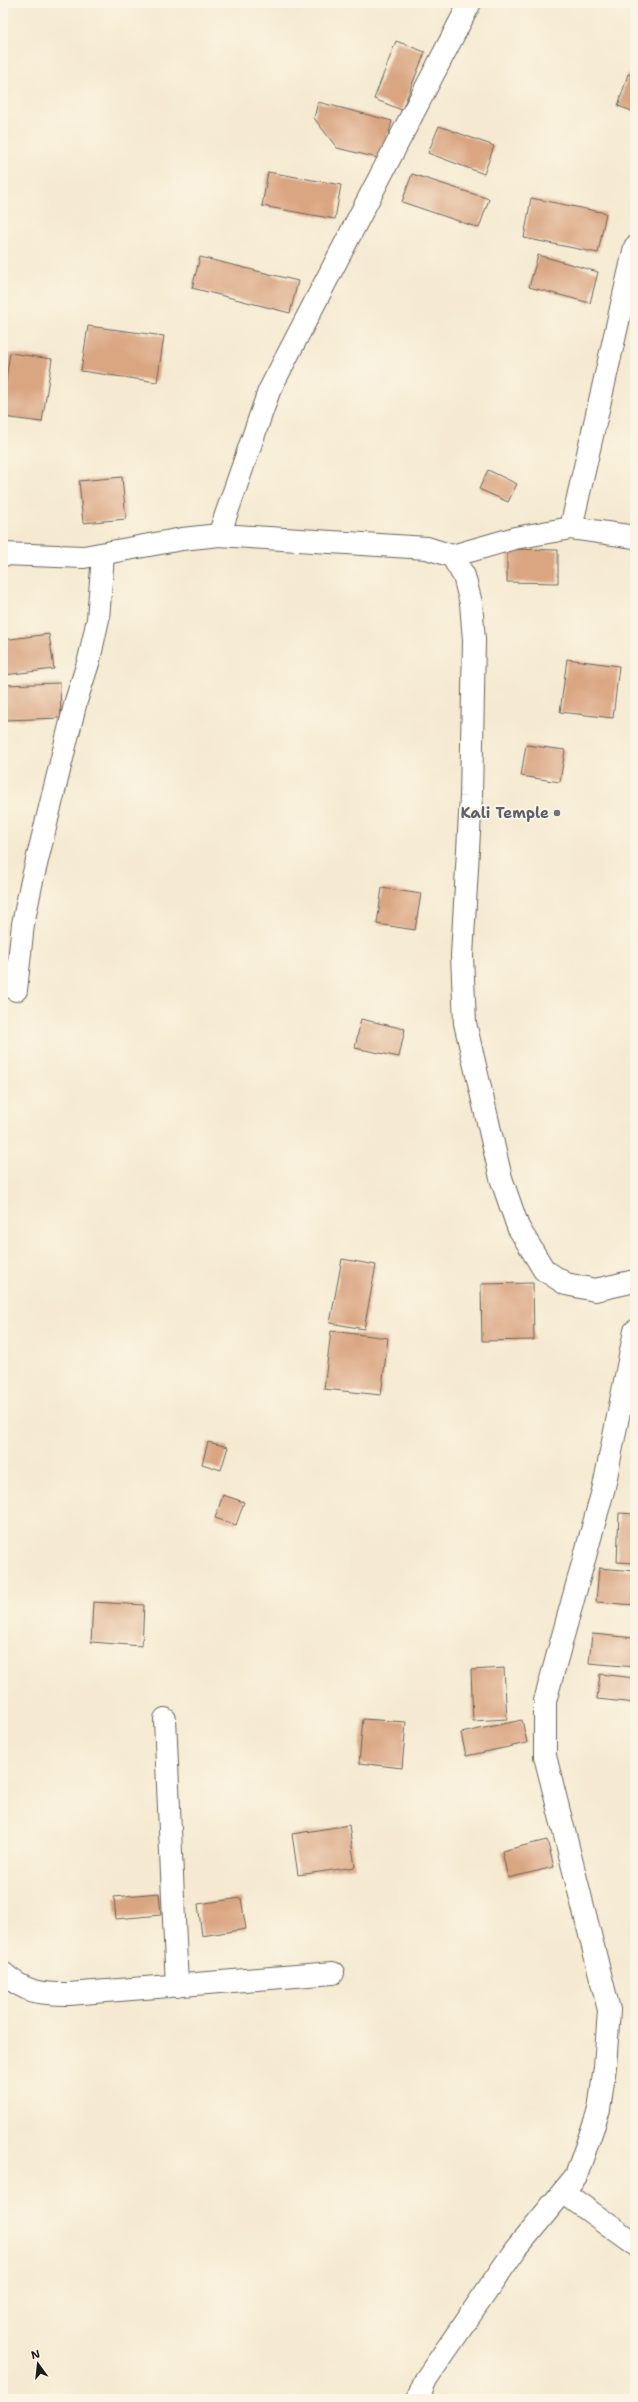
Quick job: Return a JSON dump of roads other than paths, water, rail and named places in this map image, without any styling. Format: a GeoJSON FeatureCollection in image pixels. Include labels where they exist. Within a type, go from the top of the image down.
{"type":"FeatureCollection","features":[{"type":"Feature","properties":{"kind":"street"},"geometry":{"type":"LineString","coordinates":[[219,535],[269,391],[470,3]]}},
{"type":"Feature","properties":{"kind":"street"},"geometry":{"type":"LineString","coordinates":[[571,528],[635,247]]}},
{"type":"Feature","properties":{"kind":"street"},"geometry":{"type":"LineString","coordinates":[[3,554],[84,557],[182,539],[219,535],[427,548],[452,556],[515,538],[571,528],[635,537]]}},
{"type":"Feature","properties":{"kind":"street"},"geometry":{"type":"LineString","coordinates":[[16,990],[23,924],[31,885],[98,619],[103,554]]}},
{"type":"Feature","properties":{"kind":"street"},"geometry":{"type":"LineString","coordinates":[[452,556],[464,576],[471,603],[474,640],[471,797],[462,956],[465,1023],[501,1178],[518,1227],[544,1270],[566,1284],[595,1290],[635,1281]]}},
{"type":"Feature","properties":{"kind":"street"},"geometry":{"type":"LineString","coordinates":[[418,2399],[426,2379],[515,2250],[576,2176],[598,2110],[605,2067],[609,2010],[545,1756],[545,1701],[604,1487],[635,1331]]}},
{"type":"Feature","properties":{"kind":"street"},"geometry":{"type":"LineString","coordinates":[[165,1719],[177,1986]]}},
{"type":"Feature","properties":{"kind":"street"},"geometry":{"type":"LineString","coordinates":[[3,1973],[16,1984],[41,1994],[69,1994],[333,1973]]}},
{"type":"Feature","properties":{"kind":"street"},"geometry":{"type":"LineString","coordinates":[[563,2192],[635,2244]]}},
{"type":"Feature","properties":{"kind":"place","name":"Kali Temple"},"geometry":{"type":"Point","coordinates":[557,813]}}]}
